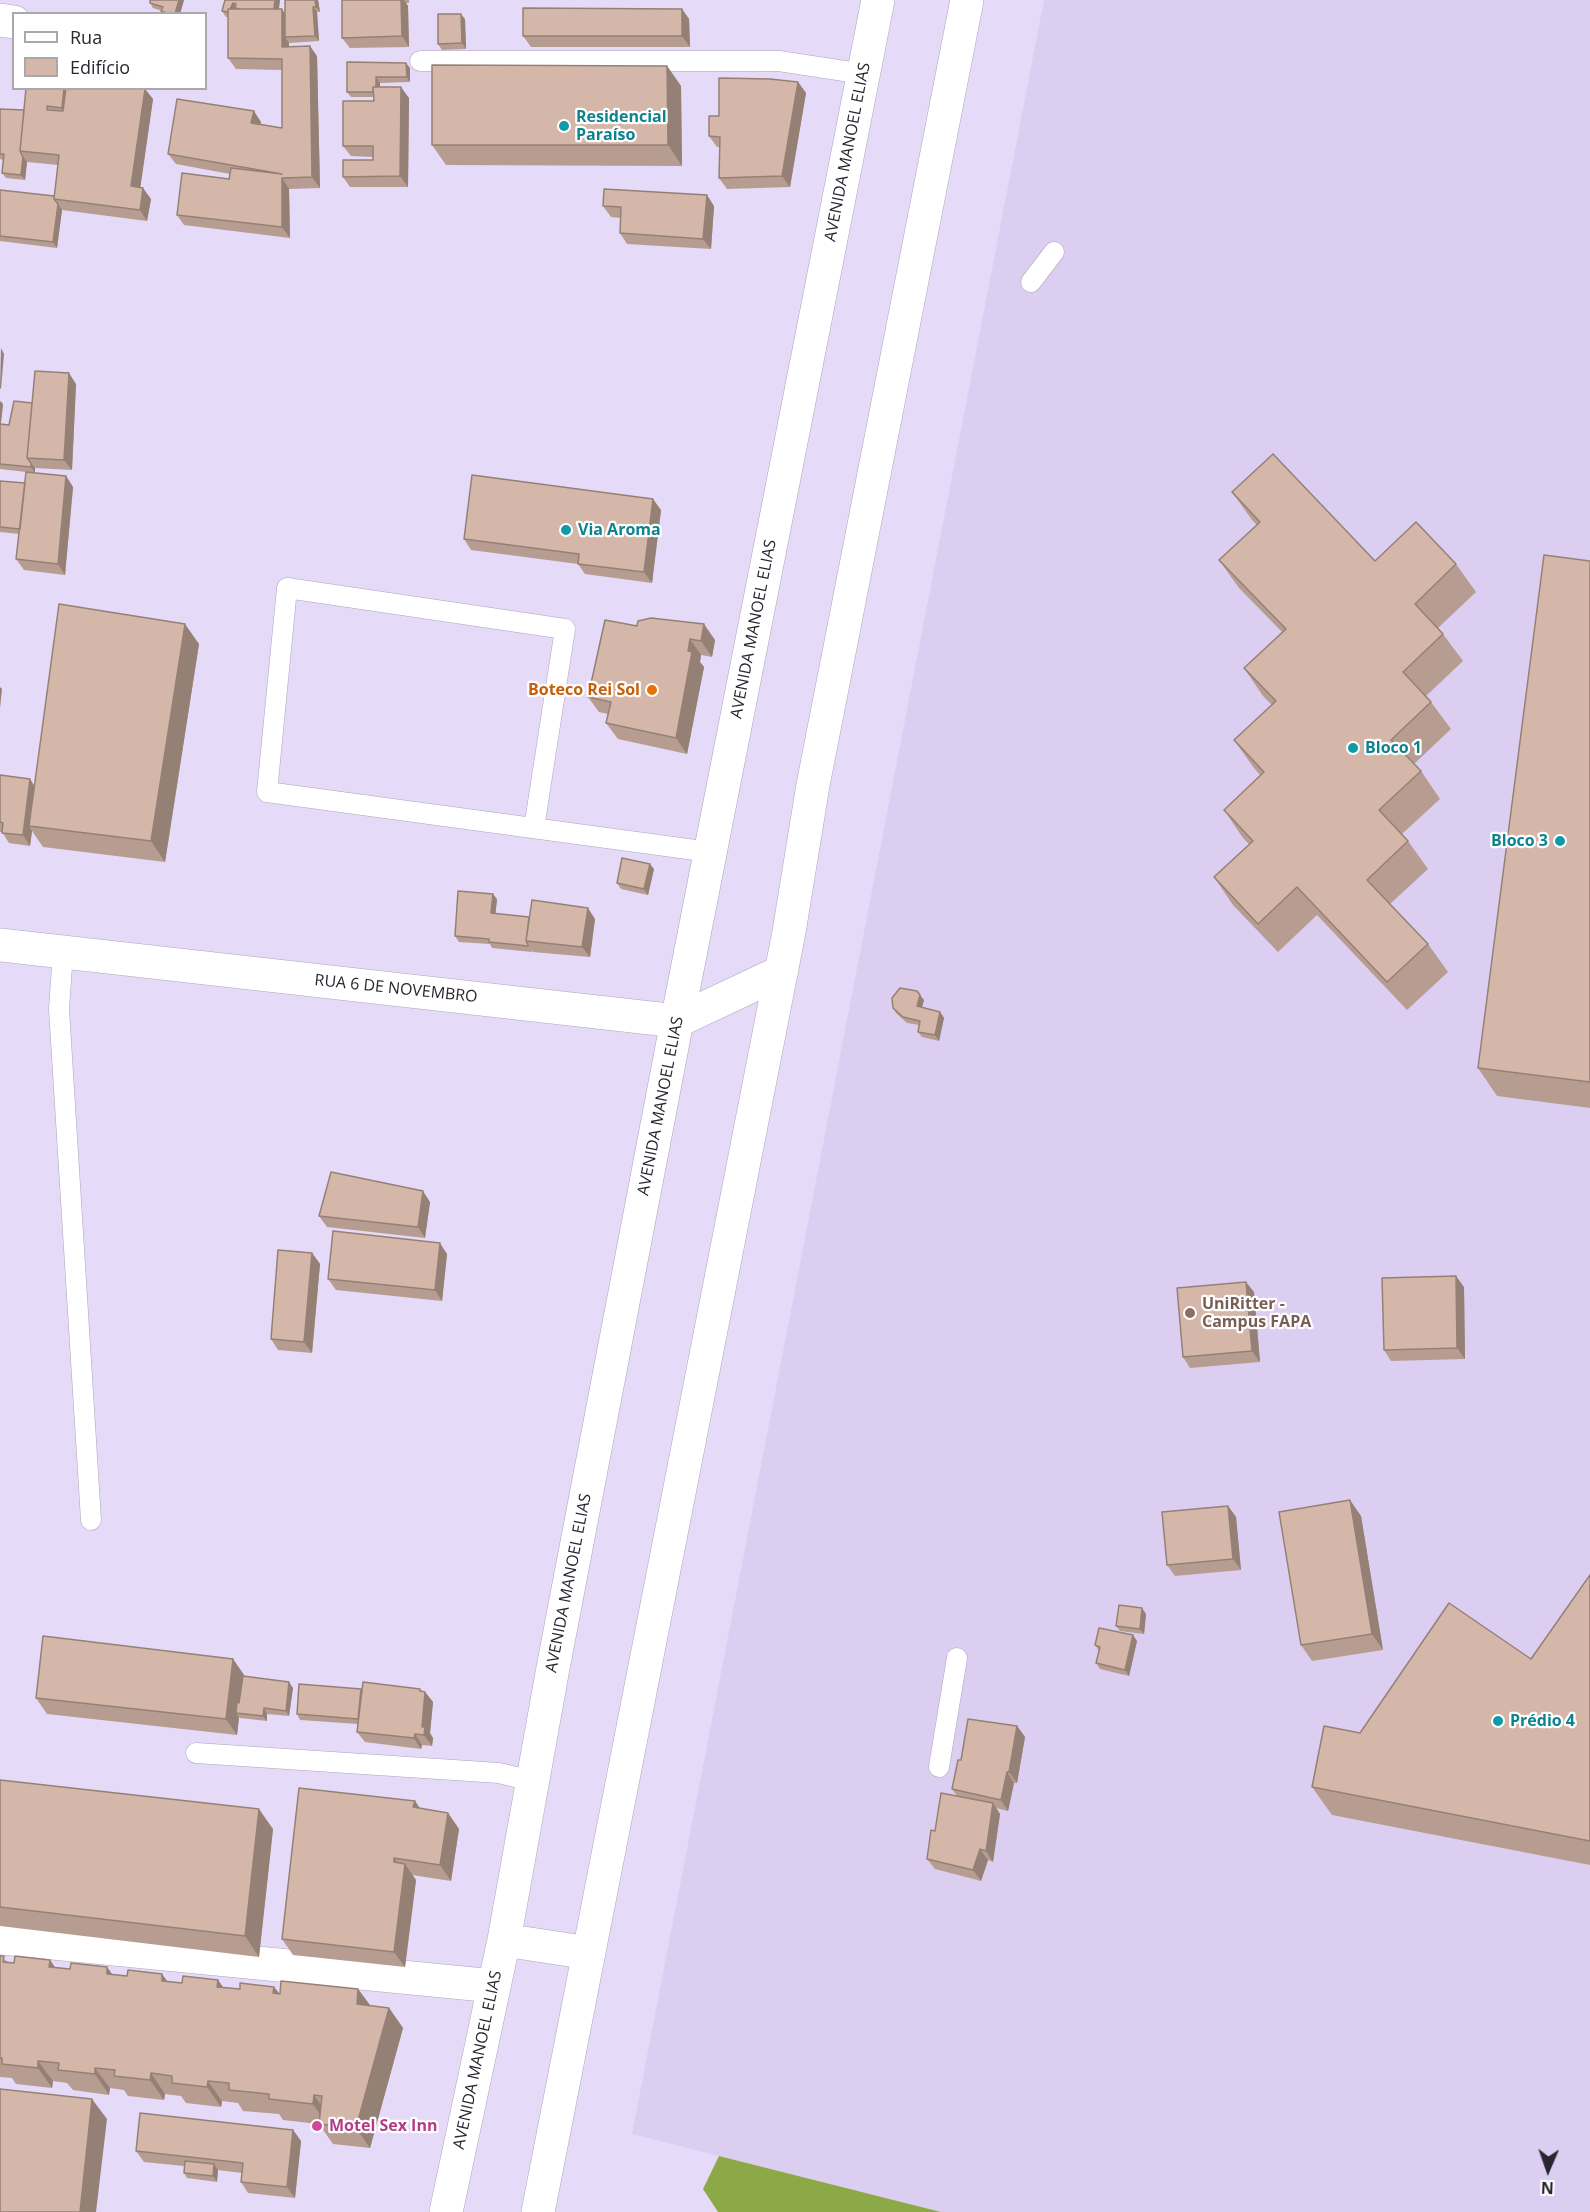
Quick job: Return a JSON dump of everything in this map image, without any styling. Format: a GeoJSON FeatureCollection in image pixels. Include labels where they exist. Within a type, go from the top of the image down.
{"type":"FeatureCollection","features":[{"type":"Feature","properties":{"kind":"main road","name":"AVENIDA MANOEL ELIAS"},"geometry":{"type":"LineString","coordinates":[[446,2212],[504,1940],[532,1781],[677,1021],[878,0]]}},
{"type":"Feature","properties":{"kind":"main road"},"geometry":{"type":"LineString","coordinates":[[538,2212],[781,972],[815,774],[967,0]]}},
{"type":"Feature","properties":{"kind":"main road","name":"RUA 6 DE NOVEMBRO"},"geometry":{"type":"LineString","coordinates":[[0,945],[677,1021]]}},
{"type":"Feature","properties":{"kind":"main road"},"geometry":{"type":"LineString","coordinates":[[677,1021],[781,972]]}},
{"type":"Feature","properties":{"kind":"main road"},"geometry":{"type":"LineString","coordinates":[[0,1938],[494,1986]]}},
{"type":"Feature","properties":{"kind":"main road"},"geometry":{"type":"LineString","coordinates":[[504,1940],[589,1953]]}},
{"type":"Feature","properties":{"kind":"lane"},"geometry":{"type":"LineString","coordinates":[[420,62],[779,61],[864,74]]}},
{"type":"Feature","properties":{"kind":"lane"},"geometry":{"type":"LineString","coordinates":[[1030,282],[1054,252]]}},
{"type":"Feature","properties":{"kind":"lane"},"geometry":{"type":"LineString","coordinates":[[534,828],[565,629],[287,588],[267,792],[710,852]]}},
{"type":"Feature","properties":{"kind":"lane"},"geometry":{"type":"LineString","coordinates":[[63,952],[59,1009],[91,1520]]}},
{"type":"Feature","properties":{"kind":"lane"},"geometry":{"type":"LineString","coordinates":[[939,1767],[957,1658]]}},
{"type":"Feature","properties":{"kind":"lane"},"geometry":{"type":"LineString","coordinates":[[196,1753],[499,1773],[532,1781]]}},
{"type":"Feature","properties":{"kind":"shaded area","name":"UniRitter - Campus FAPA"},"geometry":{"type":"Polygon","coordinates":[[[1044,0],[1590,0],[1590,2212],[941,2212],[632,2134],[1044,0]]]}},
{"type":"Feature","properties":{"kind":"green space"},"geometry":{"type":"Polygon","coordinates":[[[719,2156],[941,2212],[718,2212],[703,2189],[719,2156]]]}},
{"type":"Feature","properties":{"kind":"building"},"geometry":{"type":"Polygon","coordinates":[[[150,0],[179,0],[176,12],[164,12],[161,11],[163,7],[150,3],[150,0]]]}},
{"type":"Feature","properties":{"kind":"building"},"geometry":{"type":"Polygon","coordinates":[[[225,0],[275,0],[274,9],[240,9],[235,8],[236,4],[233,3],[228,12],[222,11],[225,0]]]}},
{"type":"Feature","properties":{"kind":"building"},"geometry":{"type":"Polygon","coordinates":[[[285,0],[315,0],[316,7],[313,7],[315,36],[285,37],[285,0]]]}},
{"type":"Feature","properties":{"kind":"building"},"geometry":{"type":"Polygon","coordinates":[[[342,0],[401,0],[402,36],[342,38],[342,0]]]}},
{"type":"Feature","properties":{"kind":"building"},"geometry":{"type":"Polygon","coordinates":[[[523,8],[682,9],[682,36],[523,36],[523,8]]]}},
{"type":"Feature","properties":{"kind":"building"},"geometry":{"type":"Polygon","coordinates":[[[228,9],[282,9],[282,47],[310,46],[312,177],[282,178],[282,227],[177,215],[182,173],[229,179],[231,168],[282,174],[168,154],[177,99],[254,111],[251,123],[282,128],[282,59],[228,58],[228,9]]]}},
{"type":"Feature","properties":{"kind":"building"},"geometry":{"type":"Polygon","coordinates":[[[438,14],[461,14],[462,43],[438,44],[438,14]]]}},
{"type":"Feature","properties":{"kind":"building"},"geometry":{"type":"Polygon","coordinates":[[[347,62],[406,63],[407,77],[376,77],[376,87],[373,87],[373,92],[347,92],[347,62]]]}},
{"type":"Feature","properties":{"kind":"building","name":"Residencial Paraíso"},"geometry":{"type":"Polygon","coordinates":[[[432,65],[667,66],[668,145],[432,145],[432,65]]]}},
{"type":"Feature","properties":{"kind":"building"},"geometry":{"type":"Polygon","coordinates":[[[719,78],[798,82],[782,176],[719,178],[720,137],[709,136],[709,116],[719,116],[719,78]]]}},
{"type":"Feature","properties":{"kind":"building"},"geometry":{"type":"Polygon","coordinates":[[[373,87],[401,87],[400,176],[343,177],[343,160],[373,160],[373,146],[343,146],[343,101],[374,101],[373,87]]]}},
{"type":"Feature","properties":{"kind":"building"},"geometry":{"type":"Polygon","coordinates":[[[26,90],[64,90],[62,108],[47,106],[47,110],[63,111],[66,90],[145,90],[131,186],[143,188],[140,210],[54,199],[59,155],[20,151],[26,90]]]}},
{"type":"Feature","properties":{"kind":"building"},"geometry":{"type":"Polygon","coordinates":[[[0,109],[24,110],[20,151],[23,157],[21,175],[2,173],[4,154],[0,154],[0,109]]]}},
{"type":"Feature","properties":{"kind":"building"},"geometry":{"type":"Polygon","coordinates":[[[604,189],[707,195],[703,239],[620,233],[621,207],[603,206],[604,189]]]}},
{"type":"Feature","properties":{"kind":"building"},"geometry":{"type":"Polygon","coordinates":[[[0,190],[54,196],[58,204],[53,242],[0,236],[0,190]]]}},
{"type":"Feature","properties":{"kind":"building"},"geometry":{"type":"Polygon","coordinates":[[[35,371],[69,373],[64,460],[27,458],[35,371]]]}},
{"type":"Feature","properties":{"kind":"building"},"geometry":{"type":"Polygon","coordinates":[[[14,401],[32,403],[27,458],[31,467],[0,464],[0,424],[9,425],[14,401]]]}},
{"type":"Feature","properties":{"kind":"building","name":"Bloco 1"},"geometry":{"type":"Polygon","coordinates":[[[1273,454],[1375,561],[1416,522],[1456,564],[1415,604],[1443,634],[1403,672],[1431,702],[1391,740],[1421,771],[1379,810],[1408,841],[1367,880],[1428,944],[1387,982],[1297,887],[1258,924],[1214,877],[1253,841],[1224,810],[1264,772],[1234,740],[1276,701],[1244,668],[1286,629],[1219,560],[1260,522],[1232,492],[1273,454]]]}},
{"type":"Feature","properties":{"kind":"building"},"geometry":{"type":"Polygon","coordinates":[[[26,472],[66,476],[58,564],[16,559],[26,472]]]}},
{"type":"Feature","properties":{"kind":"building","name":"Via Aroma"},"geometry":{"type":"Polygon","coordinates":[[[472,475],[653,499],[644,572],[578,564],[579,554],[464,539],[472,475]]]}},
{"type":"Feature","properties":{"kind":"building"},"geometry":{"type":"Polygon","coordinates":[[[0,481],[25,483],[20,529],[0,527],[0,481]]]}},
{"type":"Feature","properties":{"kind":"building","name":"Bloco 3"},"geometry":{"type":"Polygon","coordinates":[[[1544,555],[1590,561],[1590,1082],[1478,1068],[1544,555]]]}},
{"type":"Feature","properties":{"kind":"building"},"geometry":{"type":"Polygon","coordinates":[[[59,604],[185,624],[151,841],[29,826],[59,604]]]}},
{"type":"Feature","properties":{"kind":"building","name":"Boteco Rei Sol"},"geometry":{"type":"Polygon","coordinates":[[[651,618],[704,624],[701,641],[690,639],[688,651],[692,652],[676,738],[606,723],[611,702],[588,697],[605,620],[637,626],[638,621],[651,618]]]}},
{"type":"Feature","properties":{"kind":"building"},"geometry":{"type":"Polygon","coordinates":[[[0,775],[30,779],[23,835],[2,833],[0,775]]]}},
{"type":"Feature","properties":{"kind":"building"},"geometry":{"type":"Polygon","coordinates":[[[622,858],[650,864],[644,889],[617,883],[622,858]]]}},
{"type":"Feature","properties":{"kind":"building"},"geometry":{"type":"Polygon","coordinates":[[[458,891],[493,894],[491,913],[529,917],[526,941],[528,946],[455,936],[458,891]]]}},
{"type":"Feature","properties":{"kind":"building"},"geometry":{"type":"Polygon","coordinates":[[[532,900],[588,908],[582,947],[526,941],[532,900]]]}},
{"type":"Feature","properties":{"kind":"building"},"geometry":{"type":"Polygon","coordinates":[[[900,988],[917,991],[920,995],[917,1006],[940,1012],[935,1035],[918,1032],[920,1021],[903,1017],[893,1008],[892,998],[900,988]]]}},
{"type":"Feature","properties":{"kind":"building"},"geometry":{"type":"Polygon","coordinates":[[[331,1172],[423,1191],[418,1227],[319,1216],[331,1172]]]}},
{"type":"Feature","properties":{"kind":"building"},"geometry":{"type":"Polygon","coordinates":[[[333,1231],[440,1243],[435,1290],[328,1279],[333,1231]]]}},
{"type":"Feature","properties":{"kind":"building"},"geometry":{"type":"Polygon","coordinates":[[[278,1250],[312,1253],[304,1342],[271,1339],[278,1250]]]}},
{"type":"Feature","properties":{"kind":"building"},"geometry":{"type":"Polygon","coordinates":[[[1456,1276],[1457,1348],[1384,1350],[1382,1278],[1456,1276]]]}},
{"type":"Feature","properties":{"kind":"building"},"geometry":{"type":"Polygon","coordinates":[[[1246,1282],[1252,1351],[1183,1357],[1177,1288],[1246,1282]]]}},
{"type":"Feature","properties":{"kind":"building"},"geometry":{"type":"Polygon","coordinates":[[[1350,1500],[1372,1634],[1301,1645],[1279,1512],[1350,1500]]]}},
{"type":"Feature","properties":{"kind":"building"},"geometry":{"type":"Polygon","coordinates":[[[1228,1506],[1233,1559],[1167,1565],[1162,1512],[1228,1506]]]}},
{"type":"Feature","properties":{"kind":"building","name":"Prédio 4"},"geometry":{"type":"Polygon","coordinates":[[[1590,1575],[1590,1841],[1312,1787],[1324,1726],[1360,1733],[1449,1603],[1531,1659],[1590,1575]]]}},
{"type":"Feature","properties":{"kind":"building"},"geometry":{"type":"Polygon","coordinates":[[[1119,1605],[1142,1608],[1140,1629],[1116,1626],[1119,1605]]]}},
{"type":"Feature","properties":{"kind":"building"},"geometry":{"type":"Polygon","coordinates":[[[1099,1628],[1133,1635],[1125,1670],[1096,1663],[1100,1647],[1095,1645],[1099,1628]]]}},
{"type":"Feature","properties":{"kind":"building"},"geometry":{"type":"Polygon","coordinates":[[[43,1636],[233,1659],[226,1719],[36,1698],[43,1636]]]}},
{"type":"Feature","properties":{"kind":"building"},"geometry":{"type":"Polygon","coordinates":[[[243,1676],[289,1682],[286,1711],[264,1708],[263,1716],[236,1713],[243,1676]]]}},
{"type":"Feature","properties":{"kind":"building"},"geometry":{"type":"Polygon","coordinates":[[[363,1682],[420,1689],[425,1692],[422,1727],[425,1727],[424,1735],[415,1734],[414,1738],[357,1732],[363,1682]]]}},
{"type":"Feature","properties":{"kind":"building"},"geometry":{"type":"Polygon","coordinates":[[[299,1684],[361,1689],[358,1719],[297,1714],[299,1684]]]}},
{"type":"Feature","properties":{"kind":"building"},"geometry":{"type":"Polygon","coordinates":[[[968,1719],[1017,1726],[1009,1772],[1007,1772],[1001,1800],[952,1789],[958,1760],[961,1760],[968,1719]]]}},
{"type":"Feature","properties":{"kind":"building"},"geometry":{"type":"Polygon","coordinates":[[[0,1780],[259,1809],[245,1936],[0,1907],[0,1780]]]}},
{"type":"Feature","properties":{"kind":"building"},"geometry":{"type":"Polygon","coordinates":[[[299,1788],[415,1801],[413,1807],[448,1813],[440,1865],[394,1858],[394,1862],[405,1864],[394,1952],[282,1939],[299,1788]]]}},
{"type":"Feature","properties":{"kind":"building"},"geometry":{"type":"Polygon","coordinates":[[[941,1793],[993,1803],[986,1851],[980,1849],[973,1870],[927,1859],[931,1830],[935,1831],[941,1793]]]}},
{"type":"Feature","properties":{"kind":"building"},"geometry":{"type":"Polygon","coordinates":[[[0,1956],[4,1956],[3,1962],[14,1963],[15,1956],[50,1960],[49,1967],[70,1969],[71,1963],[107,1967],[107,1974],[127,1976],[128,1970],[162,1974],[162,1981],[182,1983],[183,1976],[218,1980],[217,1987],[240,1989],[240,1983],[274,1987],[273,1993],[280,1994],[281,1981],[358,1989],[357,2004],[389,2008],[356,2128],[319,2124],[322,2096],[314,2095],[313,2104],[269,2099],[269,2094],[229,2090],[229,2083],[208,2081],[207,2087],[172,2083],[172,2076],[151,2073],[150,2080],[114,2076],[115,2070],[95,2068],[95,2074],[58,2070],[59,2063],[38,2061],[38,2068],[2,2064],[2,2058],[0,2058],[0,1956]]]}},
{"type":"Feature","properties":{"kind":"building"},"geometry":{"type":"Polygon","coordinates":[[[0,2089],[92,2099],[80,2212],[0,2212],[0,2089]]]}},
{"type":"Feature","properties":{"kind":"building"},"geometry":{"type":"Polygon","coordinates":[[[140,2113],[293,2130],[287,2187],[241,2182],[243,2163],[136,2151],[140,2113]]]}},
{"type":"Feature","properties":{"kind":"building"},"geometry":{"type":"Polygon","coordinates":[[[185,2161],[214,2164],[213,2176],[184,2173],[185,2161]]]}},
{"type":"Feature","properties":{"kind":"place","name":"Residencial Paraíso"},"geometry":{"type":"Point","coordinates":[564,126]}},
{"type":"Feature","properties":{"kind":"place","name":"Via Aroma"},"geometry":{"type":"Point","coordinates":[566,530]}},
{"type":"Feature","properties":{"kind":"place","name":"Boteco Rei Sol"},"geometry":{"type":"Point","coordinates":[652,690]}},
{"type":"Feature","properties":{"kind":"place","name":"Bloco 1"},"geometry":{"type":"Point","coordinates":[1353,748]}},
{"type":"Feature","properties":{"kind":"place","name":"Bloco 3"},"geometry":{"type":"Point","coordinates":[1560,841]}},
{"type":"Feature","properties":{"kind":"place","name":"UniRitter - Campus FAPA"},"geometry":{"type":"Point","coordinates":[1190,1313]}},
{"type":"Feature","properties":{"kind":"place","name":"Prédio 4"},"geometry":{"type":"Point","coordinates":[1498,1721]}},
{"type":"Feature","properties":{"kind":"place","name":"Motel Sex Inn"},"geometry":{"type":"Point","coordinates":[317,2126]}}]}
